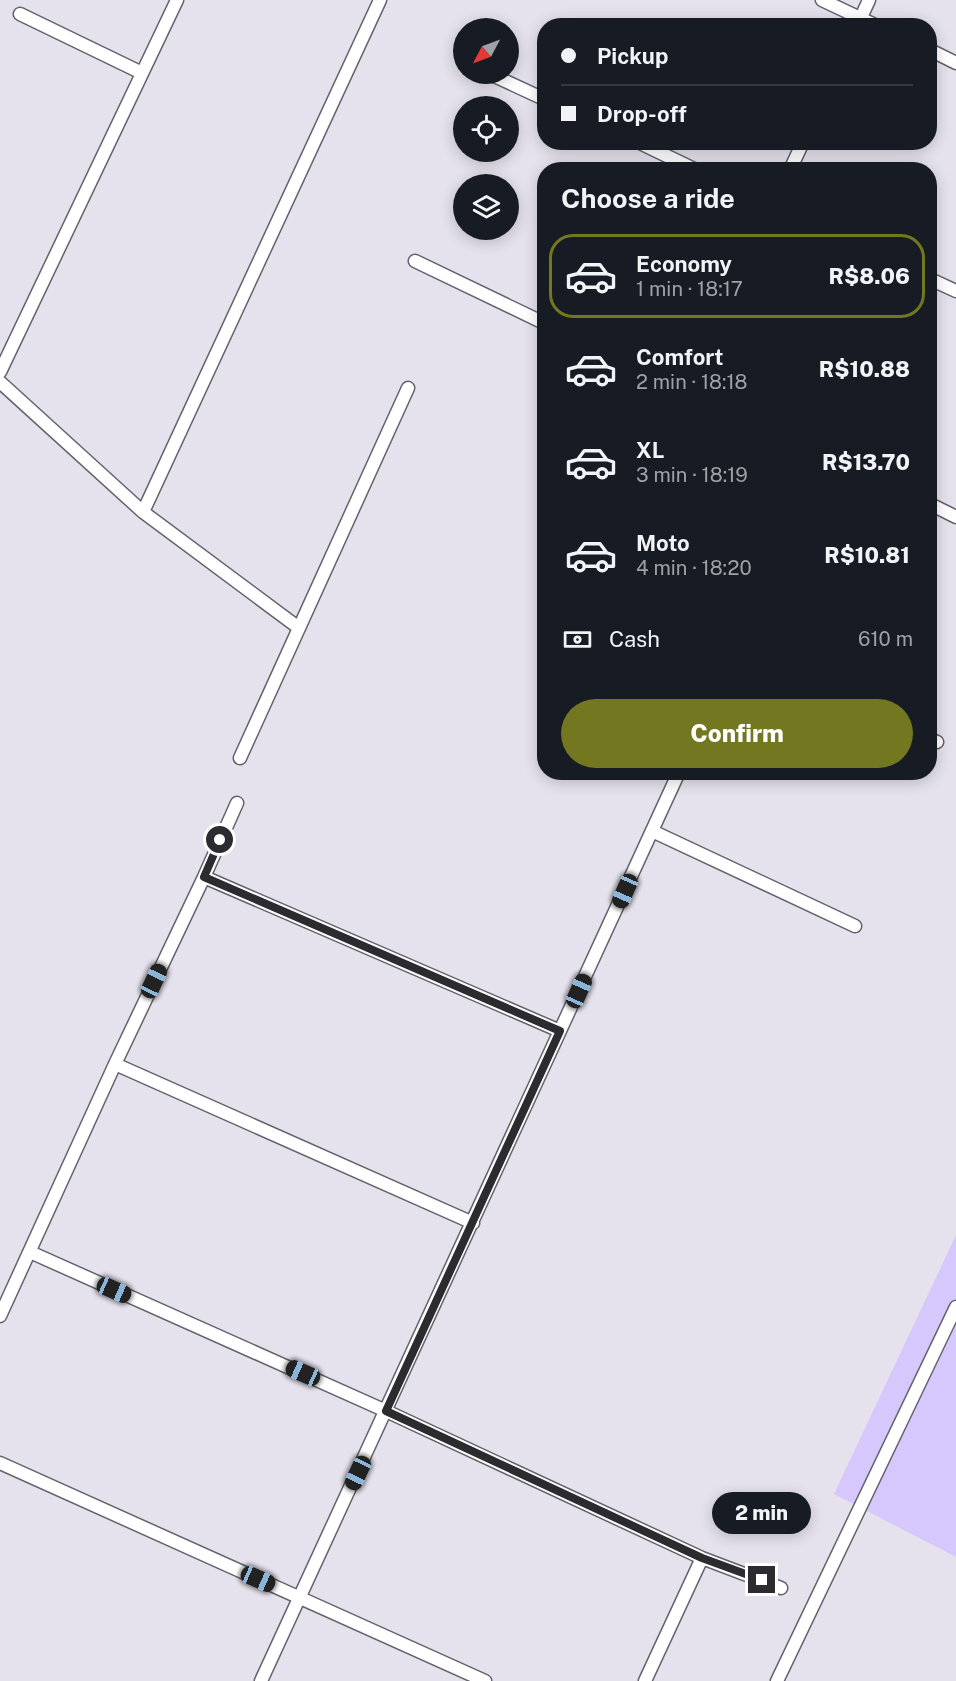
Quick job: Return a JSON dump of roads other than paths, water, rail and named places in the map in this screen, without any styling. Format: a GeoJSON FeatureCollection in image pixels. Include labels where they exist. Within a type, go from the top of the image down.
{"type":"FeatureCollection","features":[{"type":"Feature","properties":{"kind":"street"},"geometry":{"type":"LineString","coordinates":[[0,372],[177,0]]}},
{"type":"Feature","properties":{"kind":"street"},"geometry":{"type":"LineString","coordinates":[[144,512],[380,0]]}},
{"type":"Feature","properties":{"kind":"street"},"geometry":{"type":"LineString","coordinates":[[822,0],[852,18]]}},
{"type":"Feature","properties":{"kind":"street"},"geometry":{"type":"LineString","coordinates":[[861,18],[869,0]]}},
{"type":"Feature","properties":{"kind":"street"},"geometry":{"type":"LineString","coordinates":[[20,14],[142,73]]}},
{"type":"Feature","properties":{"kind":"street"},"geometry":{"type":"LineString","coordinates":[[937,54],[956,63]]}},
{"type":"Feature","properties":{"kind":"street"},"geometry":{"type":"LineString","coordinates":[[512,84],[537,96]]}},
{"type":"Feature","properties":{"kind":"street"},"geometry":{"type":"LineString","coordinates":[[655,150],[679,162]]}},
{"type":"Feature","properties":{"kind":"street"},"geometry":{"type":"LineString","coordinates":[[415,261],[537,320]]}},
{"type":"Feature","properties":{"kind":"street"},"geometry":{"type":"LineString","coordinates":[[937,282],[956,291]]}},
{"type":"Feature","properties":{"kind":"street"},"geometry":{"type":"LineString","coordinates":[[0,382],[144,512],[299,628]]}},
{"type":"Feature","properties":{"kind":"street"},"geometry":{"type":"LineString","coordinates":[[240,758],[408,388]]}},
{"type":"Feature","properties":{"kind":"street"},"geometry":{"type":"LineString","coordinates":[[937,508],[956,517]]}},
{"type":"Feature","properties":{"kind":"street"},"geometry":{"type":"LineString","coordinates":[[261,1681],[675,780]]}},
{"type":"Feature","properties":{"kind":"street"},"geometry":{"type":"LineString","coordinates":[[0,1316],[114,1064],[237,803]]}},
{"type":"Feature","properties":{"kind":"street"},"geometry":{"type":"LineString","coordinates":[[652,831],[855,926]]}},
{"type":"Feature","properties":{"kind":"street"},"geometry":{"type":"LineString","coordinates":[[204,877],[560,1031]]}},
{"type":"Feature","properties":{"kind":"street"},"geometry":{"type":"LineString","coordinates":[[114,1064],[473,1223]]}},
{"type":"Feature","properties":{"kind":"street"},"geometry":{"type":"LineString","coordinates":[[30,1252],[386,1411],[702,1558],[782,1588]]}},
{"type":"Feature","properties":{"kind":"street"},"geometry":{"type":"LineString","coordinates":[[777,1681],[956,1307]]}},
{"type":"Feature","properties":{"kind":"street"},"geometry":{"type":"LineString","coordinates":[[0,1463],[485,1681]]}},
{"type":"Feature","properties":{"kind":"street"},"geometry":{"type":"LineString","coordinates":[[645,1681],[702,1558]]}}]}
